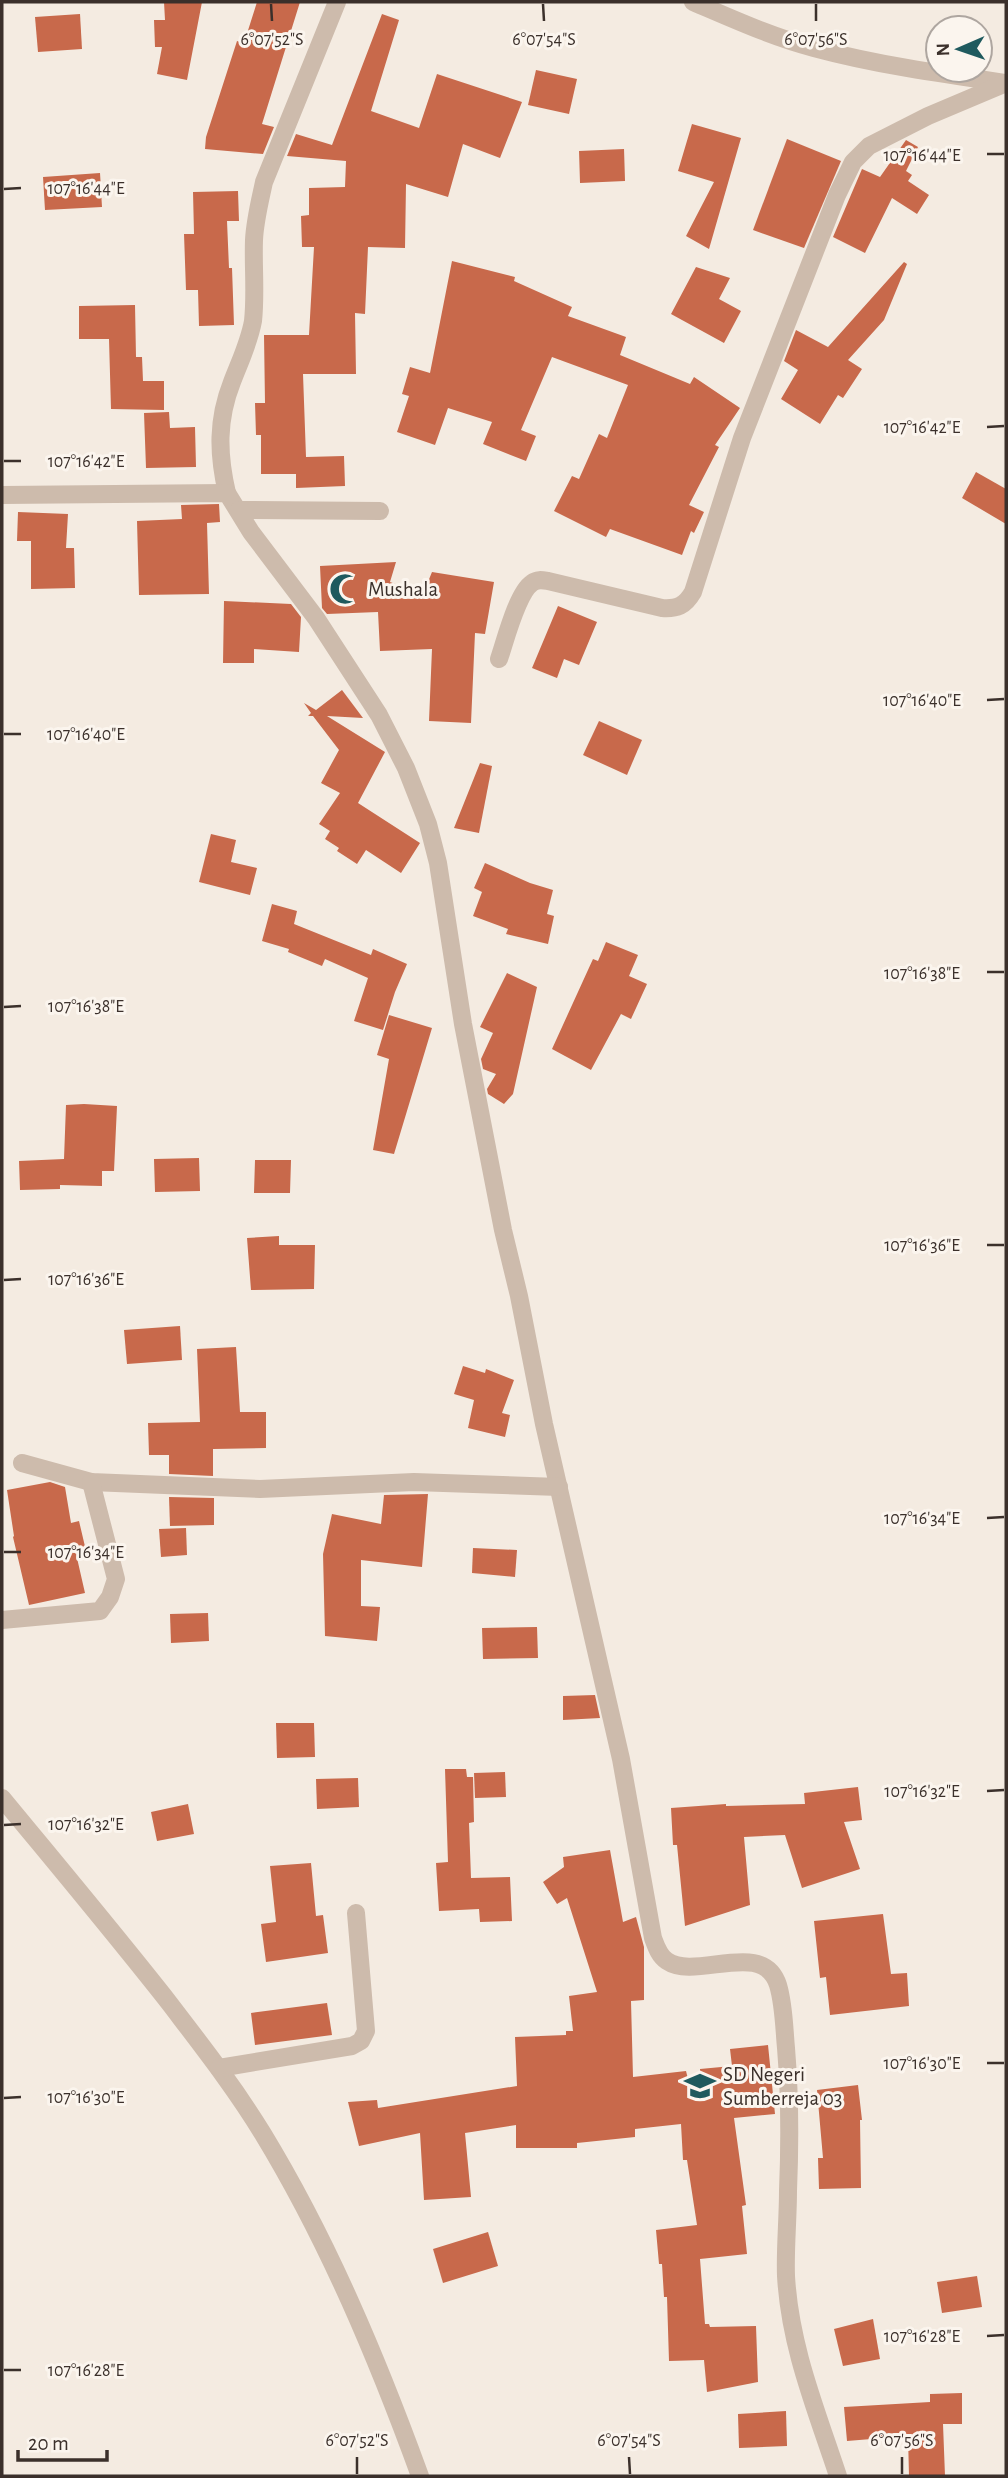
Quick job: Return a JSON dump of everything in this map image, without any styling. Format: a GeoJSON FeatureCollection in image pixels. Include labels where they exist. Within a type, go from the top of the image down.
{"type":"FeatureCollection","features":[{"type":"Feature","properties":{"kind":"street"},"geometry":{"type":"LineString","coordinates":[[337,2],[264,181],[254,240],[256,293],[250,339],[220,419],[221,467],[227,493],[251,532],[316,618],[379,715],[406,768],[428,824],[438,863],[493,1181],[621,1759],[653,1938],[658,1951],[667,1961],[681,1966],[756,1963],[769,1971],[777,1981],[782,1999],[789,2087],[786,2273],[789,2311],[796,2350],[838,2476]]}},
{"type":"Feature","properties":{"kind":"street"},"geometry":{"type":"LineString","coordinates":[[693,2],[752,28],[815,48],[922,71],[1006,83]]}},
{"type":"Feature","properties":{"kind":"street"},"geometry":{"type":"LineString","coordinates":[[499,659],[522,597],[530,584],[536,581],[548,581],[662,608],[680,607],[688,601],[742,438],[837,195],[853,162],[860,153],[881,139],[1006,83]]}},
{"type":"Feature","properties":{"kind":"street"},"geometry":{"type":"LineString","coordinates":[[2,495],[227,493]]}},
{"type":"Feature","properties":{"kind":"street"},"geometry":{"type":"LineString","coordinates":[[239,510],[380,511]]}},
{"type":"Feature","properties":{"kind":"street"},"geometry":{"type":"LineString","coordinates":[[22,1463],[91,1482],[260,1489],[414,1482],[559,1487]]}},
{"type":"Feature","properties":{"kind":"street"},"geometry":{"type":"LineString","coordinates":[[2,1620],[100,1611],[110,1597],[116,1579],[91,1482]]}},
{"type":"Feature","properties":{"kind":"street"},"geometry":{"type":"LineString","coordinates":[[2,1798],[118,1938],[219,2068],[262,2133],[315,2225],[388,2389],[420,2476]]}},
{"type":"Feature","properties":{"kind":"street"},"geometry":{"type":"LineString","coordinates":[[219,2068],[352,2046],[361,2041],[366,2031],[356,1913]]}},
{"type":"Feature","properties":{"kind":"building"},"geometry":{"type":"Polygon","coordinates":[[[164,2],[202,2],[187,80],[157,74],[162,47],[155,47],[154,20],[165,20],[164,2]]]}},
{"type":"Feature","properties":{"kind":"building"},"geometry":{"type":"Polygon","coordinates":[[[257,2],[300,2],[262,124],[274,127],[263,154],[205,149],[206,137],[237,41],[244,43],[257,2]]]}},
{"type":"Feature","properties":{"kind":"building"},"geometry":{"type":"Polygon","coordinates":[[[80,14],[82,49],[38,52],[35,17],[80,14]]]}},
{"type":"Feature","properties":{"kind":"building"},"geometry":{"type":"Polygon","coordinates":[[[382,14],[399,20],[371,111],[419,128],[437,74],[522,102],[500,158],[463,144],[448,197],[406,184],[405,248],[368,247],[365,314],[355,313],[356,374],[303,374],[306,457],[344,456],[345,486],[296,488],[296,474],[261,474],[261,435],[256,435],[255,403],[265,403],[264,335],[309,335],[314,247],[302,247],[301,216],[309,215],[309,188],[345,187],[346,161],[287,156],[296,134],[332,145],[382,14]]]}},
{"type":"Feature","properties":{"kind":"building"},"geometry":{"type":"Polygon","coordinates":[[[536,70],[577,79],[569,114],[528,105],[536,70]]]}},
{"type":"Feature","properties":{"kind":"building"},"geometry":{"type":"Polygon","coordinates":[[[692,124],[741,138],[709,249],[686,236],[714,182],[678,171],[692,124]]]}},
{"type":"Feature","properties":{"kind":"building"},"geometry":{"type":"Polygon","coordinates":[[[787,139],[841,161],[804,248],[753,230],[787,139]]]}},
{"type":"Feature","properties":{"kind":"building"},"geometry":{"type":"Polygon","coordinates":[[[906,140],[918,147],[906,171],[912,175],[908,181],[929,195],[917,214],[892,198],[865,253],[833,237],[862,169],[880,177],[906,140]]]}},
{"type":"Feature","properties":{"kind":"building"},"geometry":{"type":"Polygon","coordinates":[[[624,149],[625,181],[580,183],[579,151],[624,149]]]}},
{"type":"Feature","properties":{"kind":"building"},"geometry":{"type":"Polygon","coordinates":[[[100,173],[102,207],[45,210],[43,177],[100,173]]]}},
{"type":"Feature","properties":{"kind":"building"},"geometry":{"type":"Polygon","coordinates":[[[238,191],[239,221],[227,221],[234,325],[199,326],[198,290],[186,290],[184,234],[194,234],[193,192],[238,191]]]}},
{"type":"Feature","properties":{"kind":"building"},"geometry":{"type":"Polygon","coordinates":[[[452,261],[515,277],[514,281],[572,307],[568,316],[626,337],[620,355],[690,384],[694,377],[740,408],[715,445],[719,447],[689,505],[704,512],[694,533],[691,531],[682,555],[610,529],[606,537],[554,511],[572,476],[579,479],[599,434],[607,438],[628,385],[552,357],[521,430],[536,436],[526,461],[483,444],[492,422],[448,408],[435,445],[397,432],[409,396],[402,394],[410,367],[430,373],[452,261]]]}},
{"type":"Feature","properties":{"kind":"building"},"geometry":{"type":"Polygon","coordinates":[[[904,262],[907,264],[884,320],[848,360],[862,369],[843,398],[838,395],[820,424],[781,399],[798,370],[784,361],[796,330],[828,347],[904,262]]]}},
{"type":"Feature","properties":{"kind":"building"},"geometry":{"type":"Polygon","coordinates":[[[696,267],[730,278],[719,299],[741,311],[724,343],[671,314],[696,267]]]}},
{"type":"Feature","properties":{"kind":"building"},"geometry":{"type":"Polygon","coordinates":[[[135,305],[136,357],[142,357],[143,381],[164,381],[164,410],[111,409],[109,339],[79,339],[79,306],[135,305]]]}},
{"type":"Feature","properties":{"kind":"building"},"geometry":{"type":"Polygon","coordinates":[[[169,412],[170,428],[195,427],[196,467],[146,468],[144,413],[169,412]]]}},
{"type":"Feature","properties":{"kind":"building"},"geometry":{"type":"Polygon","coordinates":[[[976,472],[1006,489],[1006,524],[962,498],[976,472]]]}},
{"type":"Feature","properties":{"kind":"building"},"geometry":{"type":"Polygon","coordinates":[[[219,504],[220,522],[207,523],[209,594],[139,595],[137,521],[182,519],[181,505],[219,504]]]}},
{"type":"Feature","properties":{"kind":"building"},"geometry":{"type":"Polygon","coordinates":[[[18,512],[68,514],[66,548],[74,548],[75,588],[31,589],[31,541],[17,541],[18,512]]]}},
{"type":"Feature","properties":{"kind":"building"},"geometry":{"type":"Polygon","coordinates":[[[396,562],[390,582],[423,594],[432,572],[494,582],[485,634],[475,633],[471,723],[429,721],[432,649],[380,651],[378,612],[327,614],[322,608],[320,566],[396,562]]]}},
{"type":"Feature","properties":{"kind":"building"},"geometry":{"type":"Polygon","coordinates":[[[224,601],[291,604],[301,617],[299,652],[254,649],[254,663],[223,663],[224,601]]]}},
{"type":"Feature","properties":{"kind":"building"},"geometry":{"type":"Polygon","coordinates":[[[558,606],[597,622],[579,665],[564,659],[557,678],[532,668],[558,606]]]}},
{"type":"Feature","properties":{"kind":"building"},"geometry":{"type":"Polygon","coordinates":[[[342,690],[363,718],[327,716],[385,752],[358,803],[420,843],[401,873],[366,850],[357,864],[325,839],[330,831],[319,824],[340,793],[321,783],[339,750],[313,716],[308,716],[311,713],[304,703],[316,710],[342,690]]]}},
{"type":"Feature","properties":{"kind":"building"},"geometry":{"type":"Polygon","coordinates":[[[599,721],[642,740],[627,775],[583,755],[599,721]]]}},
{"type":"Feature","properties":{"kind":"building"},"geometry":{"type":"Polygon","coordinates":[[[480,763],[492,766],[479,833],[454,828],[480,763]]]}},
{"type":"Feature","properties":{"kind":"building"},"geometry":{"type":"Polygon","coordinates":[[[211,834],[236,840],[231,862],[257,868],[250,895],[199,882],[211,834]]]}},
{"type":"Feature","properties":{"kind":"building"},"geometry":{"type":"Polygon","coordinates":[[[485,863],[553,890],[547,914],[554,916],[548,944],[506,934],[508,929],[473,916],[482,892],[474,888],[485,863]]]}},
{"type":"Feature","properties":{"kind":"building"},"geometry":{"type":"Polygon","coordinates":[[[272,904],[297,911],[294,924],[371,955],[373,949],[407,964],[383,1030],[354,1021],[368,978],[325,959],[322,966],[288,952],[289,949],[262,941],[272,904]]]}},
{"type":"Feature","properties":{"kind":"building"},"geometry":{"type":"Polygon","coordinates":[[[606,942],[638,955],[629,976],[647,984],[631,1019],[621,1014],[591,1070],[552,1049],[593,959],[598,961],[606,942]]]}},
{"type":"Feature","properties":{"kind":"building"},"geometry":{"type":"Polygon","coordinates":[[[507,973],[537,987],[513,1094],[504,1104],[488,1094],[487,1089],[496,1074],[483,1069],[481,1059],[493,1033],[480,1027],[507,973]]]}},
{"type":"Feature","properties":{"kind":"building"},"geometry":{"type":"Polygon","coordinates":[[[389,1015],[432,1028],[394,1154],[373,1150],[389,1059],[377,1055],[389,1015]]]}},
{"type":"Feature","properties":{"kind":"building"},"geometry":{"type":"Polygon","coordinates":[[[66,1105],[117,1106],[114,1171],[102,1171],[102,1186],[60,1185],[60,1189],[20,1190],[19,1161],[64,1159],[66,1105]]]}},
{"type":"Feature","properties":{"kind":"building"},"geometry":{"type":"Polygon","coordinates":[[[199,1158],[200,1191],[155,1192],[154,1159],[199,1158]]]}},
{"type":"Feature","properties":{"kind":"building"},"geometry":{"type":"Polygon","coordinates":[[[255,1160],[291,1160],[290,1193],[254,1193],[255,1160]]]}},
{"type":"Feature","properties":{"kind":"building"},"geometry":{"type":"Polygon","coordinates":[[[279,1236],[279,1245],[315,1245],[314,1289],[251,1290],[247,1238],[279,1236]]]}},
{"type":"Feature","properties":{"kind":"building"},"geometry":{"type":"Polygon","coordinates":[[[180,1326],[182,1360],[127,1364],[124,1330],[180,1326]]]}},
{"type":"Feature","properties":{"kind":"building"},"geometry":{"type":"Polygon","coordinates":[[[236,1347],[240,1412],[266,1412],[266,1448],[213,1449],[213,1476],[169,1474],[169,1455],[149,1455],[148,1423],[200,1422],[197,1349],[236,1347]]]}},
{"type":"Feature","properties":{"kind":"building"},"geometry":{"type":"Polygon","coordinates":[[[463,1366],[485,1373],[486,1369],[514,1380],[502,1413],[510,1415],[505,1437],[468,1428],[474,1400],[454,1394],[463,1366]]]}},
{"type":"Feature","properties":{"kind":"building"},"geometry":{"type":"Polygon","coordinates":[[[50,1482],[65,1487],[71,1523],[79,1521],[87,1555],[77,1558],[85,1593],[29,1605],[13,1537],[7,1490],[50,1482]]]}},
{"type":"Feature","properties":{"kind":"building"},"geometry":{"type":"Polygon","coordinates":[[[428,1494],[422,1567],[361,1560],[361,1606],[380,1607],[377,1641],[325,1636],[323,1554],[332,1514],[381,1524],[384,1495],[428,1494]]]}},
{"type":"Feature","properties":{"kind":"building"},"geometry":{"type":"Polygon","coordinates":[[[169,1497],[214,1498],[214,1525],[170,1526],[169,1497]]]}},
{"type":"Feature","properties":{"kind":"building"},"geometry":{"type":"Polygon","coordinates":[[[186,1528],[187,1555],[161,1557],[159,1529],[186,1528]]]}},
{"type":"Feature","properties":{"kind":"building"},"geometry":{"type":"Polygon","coordinates":[[[473,1548],[517,1550],[515,1577],[472,1573],[473,1548]]]}},
{"type":"Feature","properties":{"kind":"building"},"geometry":{"type":"Polygon","coordinates":[[[208,1613],[209,1641],[171,1643],[170,1614],[208,1613]]]}},
{"type":"Feature","properties":{"kind":"building"},"geometry":{"type":"Polygon","coordinates":[[[537,1627],[538,1658],[483,1659],[482,1628],[537,1627]]]}},
{"type":"Feature","properties":{"kind":"building"},"geometry":{"type":"Polygon","coordinates":[[[595,1695],[600,1718],[563,1720],[563,1696],[595,1695]]]}},
{"type":"Feature","properties":{"kind":"building"},"geometry":{"type":"Polygon","coordinates":[[[276,1723],[314,1723],[315,1757],[277,1758],[276,1723]]]}},
{"type":"Feature","properties":{"kind":"building"},"geometry":{"type":"Polygon","coordinates":[[[445,1769],[466,1769],[467,1777],[473,1777],[474,1822],[469,1823],[471,1878],[510,1877],[512,1921],[480,1922],[479,1909],[439,1911],[436,1863],[448,1862],[445,1769]]]}},
{"type":"Feature","properties":{"kind":"building"},"geometry":{"type":"Polygon","coordinates":[[[505,1772],[506,1797],[475,1798],[474,1773],[505,1772]]]}},
{"type":"Feature","properties":{"kind":"building"},"geometry":{"type":"Polygon","coordinates":[[[358,1778],[359,1807],[317,1809],[316,1779],[358,1778]]]}},
{"type":"Feature","properties":{"kind":"building"},"geometry":{"type":"Polygon","coordinates":[[[858,1787],[862,1820],[844,1822],[860,1869],[802,1888],[785,1835],[744,1837],[750,1905],[685,1926],[677,1845],[673,1845],[671,1808],[726,1804],[805,1804],[804,1793],[858,1787]]]}},
{"type":"Feature","properties":{"kind":"building"},"geometry":{"type":"Polygon","coordinates":[[[188,1804],[194,1834],[157,1841],[151,1812],[188,1804]]]}},
{"type":"Feature","properties":{"kind":"building"},"geometry":{"type":"Polygon","coordinates":[[[610,1850],[623,1922],[636,1917],[644,1947],[644,2000],[631,2001],[633,2077],[686,2071],[688,2079],[700,2077],[700,2069],[732,2066],[730,2049],[768,2045],[775,2114],[734,2118],[746,2205],[742,2206],[747,2254],[700,2259],[705,2324],[710,2327],[756,2326],[758,2382],[707,2392],[704,2360],[669,2361],[667,2297],[664,2297],[656,2230],[697,2225],[687,2160],[683,2160],[681,2124],[635,2129],[635,2137],[577,2143],[577,2148],[516,2148],[516,2125],[465,2133],[471,2197],[424,2200],[420,2133],[359,2146],[348,2102],[377,2100],[378,2108],[517,2086],[515,2037],[566,2035],[566,2031],[573,2031],[569,1996],[597,1992],[567,1898],[557,1904],[543,1882],[564,1867],[563,1857],[610,1850]]]}},
{"type":"Feature","properties":{"kind":"building"},"geometry":{"type":"Polygon","coordinates":[[[311,1863],[316,1916],[323,1915],[328,1953],[266,1962],[261,1924],[276,1922],[270,1866],[311,1863]]]}},
{"type":"Feature","properties":{"kind":"building"},"geometry":{"type":"Polygon","coordinates":[[[883,1914],[891,1974],[907,1973],[909,2006],[830,2015],[826,1977],[820,1978],[814,1921],[883,1914]]]}},
{"type":"Feature","properties":{"kind":"building"},"geometry":{"type":"Polygon","coordinates":[[[327,2003],[332,2035],[255,2045],[251,2013],[327,2003]]]}},
{"type":"Feature","properties":{"kind":"building"},"geometry":{"type":"Polygon","coordinates":[[[858,2085],[862,2120],[861,2188],[819,2189],[818,2158],[823,2158],[817,2090],[858,2085]]]}},
{"type":"Feature","properties":{"kind":"building"},"geometry":{"type":"Polygon","coordinates":[[[488,2232],[498,2266],[443,2283],[433,2249],[488,2232]]]}},
{"type":"Feature","properties":{"kind":"building"},"geometry":{"type":"Polygon","coordinates":[[[977,2276],[982,2307],[942,2313],[937,2282],[977,2276]]]}},
{"type":"Feature","properties":{"kind":"building"},"geometry":{"type":"Polygon","coordinates":[[[873,2319],[880,2359],[843,2366],[834,2329],[873,2319]]]}},
{"type":"Feature","properties":{"kind":"building"},"geometry":{"type":"Polygon","coordinates":[[[962,2393],[962,2424],[943,2424],[945,2476],[909,2476],[908,2436],[847,2441],[844,2407],[930,2402],[930,2394],[962,2393]]]}},
{"type":"Feature","properties":{"kind":"building"},"geometry":{"type":"Polygon","coordinates":[[[786,2411],[787,2446],[739,2448],[738,2414],[786,2411]]]}},
{"type":"Feature","properties":{"kind":"place","name":"Mushala"},"geometry":{"type":"Point","coordinates":[345,589]}},
{"type":"Feature","properties":{"kind":"place","name":"SD Negeri Sumberreja 03"},"geometry":{"type":"Point","coordinates":[700,2086]}}]}
